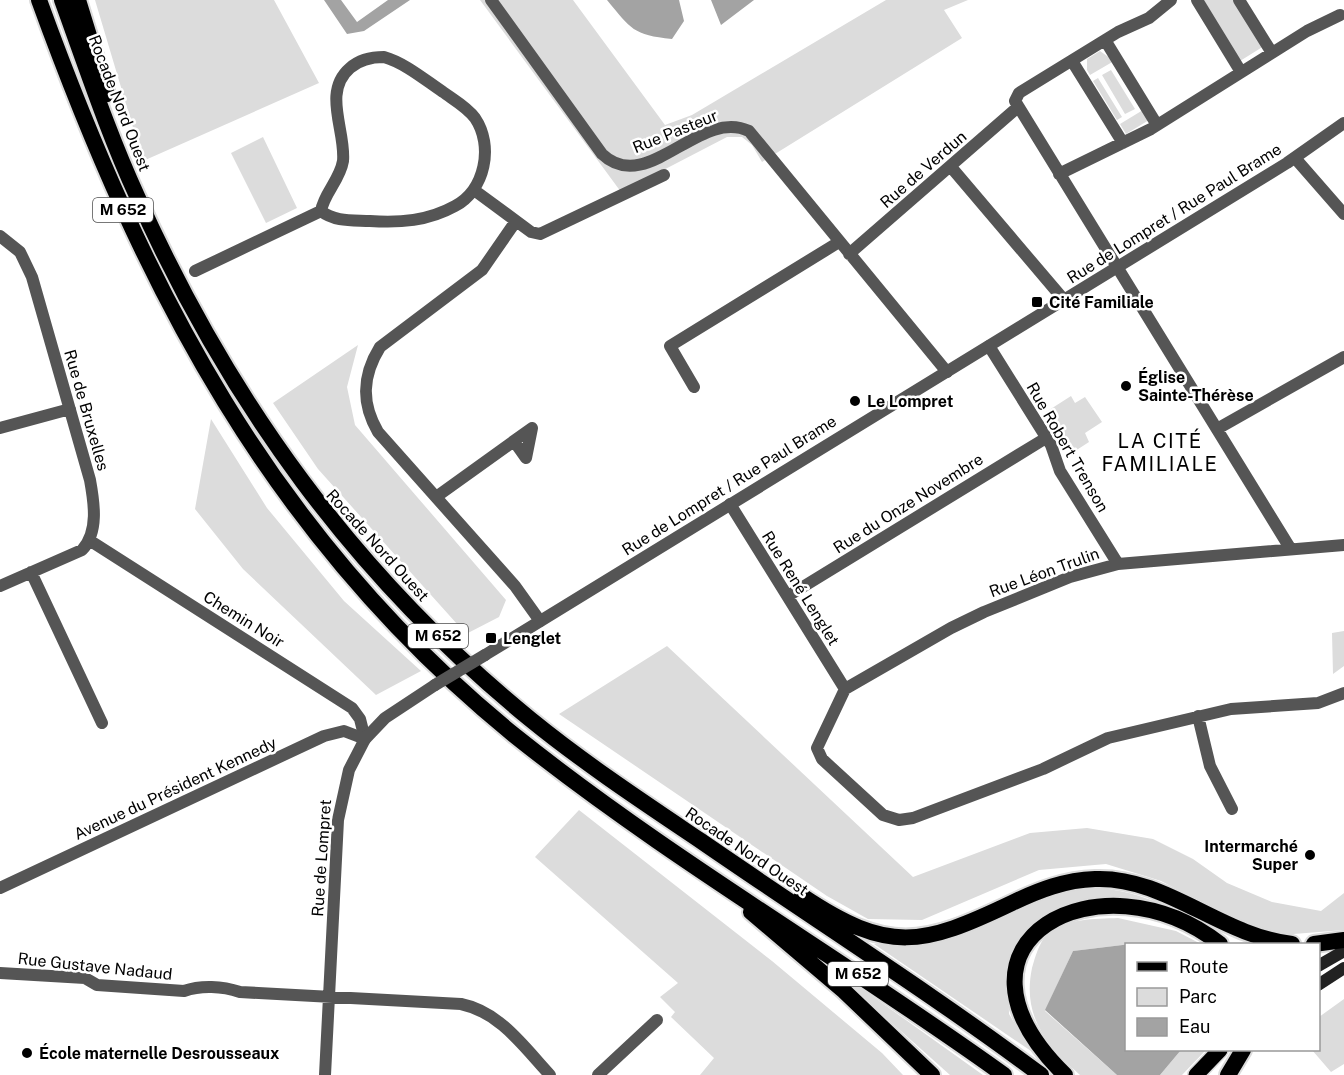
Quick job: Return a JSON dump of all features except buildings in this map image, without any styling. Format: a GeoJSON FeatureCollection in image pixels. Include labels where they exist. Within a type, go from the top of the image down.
{"type":"FeatureCollection","features":[{"type":"Feature","properties":{"kind":"highway","name":"M 652"},"geometry":{"type":"LineString","coordinates":[[39,0],[95,148],[169,304],[244,434],[309,527],[388,618],[478,704],[555,766],[1004,1075]]}},
{"type":"Feature","properties":{"kind":"highway","name":"Rocade Nord Ouest"},"geometry":{"type":"LineString","coordinates":[[62,0],[135,193],[177,280],[226,369],[280,453],[340,532],[405,604],[479,675],[573,752],[1041,1075]]}},
{"type":"Feature","properties":{"kind":"highway"},"geometry":{"type":"LineString","coordinates":[[78,0],[135,193]]}},
{"type":"Feature","properties":{"kind":"highway"},"geometry":{"type":"LineString","coordinates":[[681,828],[784,885],[837,919],[885,937],[909,939],[941,933],[1048,887],[1076,880],[1098,879],[1118,880],[1148,888],[1230,928],[1281,943]]}},
{"type":"Feature","properties":{"kind":"highway"},"geometry":{"type":"LineString","coordinates":[[711,875],[764,924],[844,991],[932,1075]]}},
{"type":"Feature","properties":{"kind":"highway"},"geometry":{"type":"LineString","coordinates":[[1065,1075],[1029,1032],[1017,1000],[1015,982],[1018,964],[1039,929],[1056,917],[1076,909],[1096,906],[1123,907],[1177,921],[1216,943]]}},
{"type":"Feature","properties":{"kind":"highway"},"geometry":{"type":"LineString","coordinates":[[1320,944],[1344,940]]}},
{"type":"Feature","properties":{"kind":"highway"},"geometry":{"type":"LineString","coordinates":[[1228,1075],[1242,1051]]}},
{"type":"Feature","properties":{"kind":"main road"},"geometry":{"type":"LineString","coordinates":[[1320,965],[1344,951]]}},
{"type":"Feature","properties":{"kind":"main road"},"geometry":{"type":"LineString","coordinates":[[1320,984],[1344,968]]}},
{"type":"Feature","properties":{"kind":"main road"},"geometry":{"type":"LineString","coordinates":[[1196,1075],[1219,1051]]}},
{"type":"Feature","properties":{"kind":"main road"},"geometry":{"type":"LineString","coordinates":[[1218,1075],[1242,1051]]}},
{"type":"Feature","properties":{"kind":"street","name":"Rue Pasteur"},"geometry":{"type":"LineString","coordinates":[[491,0],[607,158],[618,164],[632,166],[663,155],[712,131],[727,127],[743,129],[758,140],[947,372]]}},
{"type":"Feature","properties":{"kind":"street"},"geometry":{"type":"LineString","coordinates":[[1123,143],[1072,61],[1105,40],[1149,18],[1171,0]]}},
{"type":"Feature","properties":{"kind":"street"},"geometry":{"type":"LineString","coordinates":[[1197,0],[1241,72]]}},
{"type":"Feature","properties":{"kind":"street"},"geometry":{"type":"LineString","coordinates":[[1239,0],[1272,53]]}},
{"type":"Feature","properties":{"kind":"street"},"geometry":{"type":"LineString","coordinates":[[1059,174],[1157,125],[1272,53],[1340,15]]}},
{"type":"Feature","properties":{"kind":"street"},"geometry":{"type":"LineString","coordinates":[[1105,40],[1157,125]]}},
{"type":"Feature","properties":{"kind":"street"},"geometry":{"type":"LineString","coordinates":[[384,57],[399,63],[471,112],[481,129],[485,148],[483,168],[474,190],[454,207],[434,216],[411,221],[344,220],[332,218],[321,211],[339,175],[343,158],[337,111],[338,87],[346,72],[368,58],[384,57]]}},
{"type":"Feature","properties":{"kind":"street","name":"Rue de Verdun"},"geometry":{"type":"LineString","coordinates":[[849,254],[1018,107],[1015,99],[1019,93],[1072,61]]}},
{"type":"Feature","properties":{"kind":"street"},"geometry":{"type":"LineString","coordinates":[[1018,107],[1290,548]]}},
{"type":"Feature","properties":{"kind":"street","name":"Rue de Lompret / Rue Paul Brame"},"geometry":{"type":"LineString","coordinates":[[528,628],[1295,158],[1344,123]]}},
{"type":"Feature","properties":{"kind":"street"},"geometry":{"type":"LineString","coordinates":[[1295,158],[1344,214]]}},
{"type":"Feature","properties":{"kind":"street"},"geometry":{"type":"LineString","coordinates":[[951,167],[1064,300]]}},
{"type":"Feature","properties":{"kind":"street"},"geometry":{"type":"LineString","coordinates":[[474,190],[534,233],[544,233],[664,175]]}},
{"type":"Feature","properties":{"kind":"street"},"geometry":{"type":"LineString","coordinates":[[195,271],[321,211]]}},
{"type":"Feature","properties":{"kind":"street"},"geometry":{"type":"LineString","coordinates":[[516,221],[487,265],[386,341],[374,356],[368,372],[366,400],[374,425],[515,586],[540,621]]}},
{"type":"Feature","properties":{"kind":"street","name":"Rue de Bruxelles"},"geometry":{"type":"LineString","coordinates":[[0,236],[20,252],[28,268],[70,409],[92,490],[93,522],[89,540]]}},
{"type":"Feature","properties":{"kind":"street"},"geometry":{"type":"LineString","coordinates":[[694,387],[670,346],[839,242]]}},
{"type":"Feature","properties":{"kind":"street","name":"Rue Robert Trenson"},"geometry":{"type":"LineString","coordinates":[[989,346],[1054,451],[1059,471],[1118,564]]}},
{"type":"Feature","properties":{"kind":"street"},"geometry":{"type":"LineString","coordinates":[[1217,429],[1344,357]]}},
{"type":"Feature","properties":{"kind":"street"},"geometry":{"type":"LineString","coordinates":[[0,428],[70,409]]}},
{"type":"Feature","properties":{"kind":"street","name":"Rue du Onze Novembre"},"geometry":{"type":"LineString","coordinates":[[788,596],[1046,438]]}},
{"type":"Feature","properties":{"kind":"street"},"geometry":{"type":"LineString","coordinates":[[436,497],[514,441]]}},
{"type":"Feature","properties":{"kind":"street","name":"Rue René Lenglet"},"geometry":{"type":"LineString","coordinates":[[730,504],[845,689]]}},
{"type":"Feature","properties":{"kind":"street"},"geometry":{"type":"LineString","coordinates":[[0,586],[75,554],[89,540]]}},
{"type":"Feature","properties":{"kind":"street","name":"Chemin Noir"},"geometry":{"type":"LineString","coordinates":[[89,540],[352,708],[360,719],[366,739]]}},
{"type":"Feature","properties":{"kind":"street","name":"Rue Léon Trulin"},"geometry":{"type":"LineString","coordinates":[[845,689],[945,631],[984,612],[1070,577],[1118,564],[1344,545]]}},
{"type":"Feature","properties":{"kind":"street"},"geometry":{"type":"LineString","coordinates":[[31,572],[102,723]]}},
{"type":"Feature","properties":{"kind":"street","name":"Rue de Lompret"},"geometry":{"type":"LineString","coordinates":[[325,1075],[340,802],[351,764],[366,739],[385,718],[528,628]]}},
{"type":"Feature","properties":{"kind":"street"},"geometry":{"type":"LineString","coordinates":[[845,689],[818,745],[818,753],[883,815],[894,820],[906,820],[1043,769],[1099,741],[1198,716],[1254,706],[1318,703],[1344,693]]}},
{"type":"Feature","properties":{"kind":"street"},"geometry":{"type":"LineString","coordinates":[[1198,716],[1210,766],[1232,809]]}},
{"type":"Feature","properties":{"kind":"street","name":"Avenue du Président Kennedy"},"geometry":{"type":"LineString","coordinates":[[0,888],[324,736],[344,731],[366,739]]}},
{"type":"Feature","properties":{"kind":"street","name":"Rue Gustave Nadaud"},"geometry":{"type":"LineString","coordinates":[[0,973],[85,978],[97,985],[184,991],[196,987],[228,988],[240,992],[451,1004],[480,1010],[503,1026],[550,1075]]}},
{"type":"Feature","properties":{"kind":"street"},"geometry":{"type":"LineString","coordinates":[[598,1075],[657,1020]]}},
{"type":"Feature","properties":{"kind":"green space"},"geometry":{"type":"Polygon","coordinates":[[[95,0],[274,0],[319,83],[143,161],[95,0]]]}},
{"type":"Feature","properties":{"kind":"green space"},"geometry":{"type":"Polygon","coordinates":[[[480,0],[573,0],[665,125],[692,115],[886,0],[968,0],[944,10],[962,38],[762,162],[752,145],[742,137],[727,137],[621,192],[480,0]]]}},
{"type":"Feature","properties":{"kind":"green space"},"geometry":{"type":"Polygon","coordinates":[[[1202,0],[1236,0],[1264,46],[1240,61],[1202,0]]]}},
{"type":"Feature","properties":{"kind":"green space"},"geometry":{"type":"Polygon","coordinates":[[[1100,51],[1114,61],[1090,75],[1087,70],[1087,59],[1100,51]]]}},
{"type":"Feature","properties":{"kind":"green space"},"geometry":{"type":"Polygon","coordinates":[[[1111,70],[1135,109],[1125,114],[1102,75],[1111,70]]]}},
{"type":"Feature","properties":{"kind":"green space"},"geometry":{"type":"Polygon","coordinates":[[[1098,78],[1122,117],[1117,120],[1093,81],[1098,78]]]}},
{"type":"Feature","properties":{"kind":"green space"},"geometry":{"type":"Polygon","coordinates":[[[1143,110],[1149,120],[1126,134],[1120,124],[1143,110]]]}},
{"type":"Feature","properties":{"kind":"green space"},"geometry":{"type":"Polygon","coordinates":[[[263,137],[297,208],[266,223],[231,153],[263,137]]]}},
{"type":"Feature","properties":{"kind":"green space"},"geometry":{"type":"Polygon","coordinates":[[[358,345],[347,387],[355,425],[506,600],[499,617],[466,634],[318,469],[273,403],[358,345]]]}},
{"type":"Feature","properties":{"kind":"green space"},"geometry":{"type":"Polygon","coordinates":[[[1071,396],[1075,403],[1085,397],[1102,422],[1085,433],[1089,442],[1072,453],[1046,412],[1071,396]]]}},
{"type":"Feature","properties":{"kind":"green space"},"geometry":{"type":"Polygon","coordinates":[[[211,419],[267,508],[344,601],[421,671],[376,695],[243,569],[195,509],[211,419]]]}},
{"type":"Feature","properties":{"kind":"green space"},"geometry":{"type":"Polygon","coordinates":[[[1344,631],[1344,666],[1333,674],[1332,633],[1344,631]]]}},
{"type":"Feature","properties":{"kind":"green space"},"geometry":{"type":"Polygon","coordinates":[[[667,646],[913,877],[1030,833],[1087,828],[1153,839],[1193,859],[1227,883],[1272,902],[1321,911],[1344,893],[1344,930],[1281,935],[1225,914],[1161,881],[1106,864],[1039,870],[922,920],[868,919],[827,896],[559,714],[667,646]]]}},
{"type":"Feature","properties":{"kind":"green space"},"geometry":{"type":"Polygon","coordinates":[[[579,810],[772,961],[882,1053],[903,1075],[700,1075],[714,1058],[671,1017],[675,1012],[660,997],[678,983],[535,857],[579,810]]]}},
{"type":"Feature","properties":{"kind":"green space"},"geometry":{"type":"Polygon","coordinates":[[[1076,886],[1130,893],[1159,903],[1207,928],[1147,902],[1102,898],[1060,906],[1026,933],[1008,975],[1009,1014],[1031,1051],[874,944],[918,946],[960,935],[1013,909],[1076,886]]]}},
{"type":"Feature","properties":{"kind":"green space"},"geometry":{"type":"Polygon","coordinates":[[[1118,918],[1176,931],[1199,943],[1125,943],[1073,951],[1045,1011],[1117,1075],[1080,1075],[1047,1041],[1034,1015],[1030,1001],[1032,968],[1042,942],[1055,929],[1072,922],[1118,918]]]}},
{"type":"Feature","properties":{"kind":"green space"},"geometry":{"type":"Polygon","coordinates":[[[819,958],[983,1075],[950,1075],[819,958]]]}},
{"type":"Feature","properties":{"kind":"green space"},"geometry":{"type":"Polygon","coordinates":[[[1344,999],[1344,1064],[1331,1072],[1313,1051],[1320,1051],[1320,1016],[1344,999]]]}},
{"type":"Feature","properties":{"kind":"green space"},"geometry":{"type":"Polygon","coordinates":[[[1180,1051],[1205,1051],[1182,1075],[1160,1075],[1180,1051]]]}},
{"type":"Feature","properties":{"kind":"water"},"geometry":{"type":"Polygon","coordinates":[[[324,0],[341,0],[357,22],[388,0],[410,0],[364,31],[347,34],[324,0]]]}},
{"type":"Feature","properties":{"kind":"water"},"geometry":{"type":"Polygon","coordinates":[[[607,0],[679,0],[684,21],[672,39],[641,33],[628,24],[607,0]]]}},
{"type":"Feature","properties":{"kind":"water"},"geometry":{"type":"Polygon","coordinates":[[[711,0],[754,0],[721,25],[711,0]]]}},
{"type":"Feature","properties":{"kind":"water"},"geometry":{"type":"Polygon","coordinates":[[[1125,945],[1125,1051],[1180,1051],[1160,1075],[1117,1075],[1045,1010],[1073,951],[1125,945]]]}},
{"type":"Feature","properties":{"kind":"place","name":"Cité Familiale"},"geometry":{"type":"Point","coordinates":[1037,302]}},
{"type":"Feature","properties":{"kind":"place","name":"Église Sainte-Thérèse"},"geometry":{"type":"Point","coordinates":[1126,386]}},
{"type":"Feature","properties":{"kind":"place","name":"Le Lompret"},"geometry":{"type":"Point","coordinates":[855,401]}},
{"type":"Feature","properties":{"kind":"place","name":"Lenglet"},"geometry":{"type":"Point","coordinates":[491,638]}},
{"type":"Feature","properties":{"kind":"place","name":"Intermarché Super"},"geometry":{"type":"Point","coordinates":[1310,855]}},
{"type":"Feature","properties":{"kind":"place","name":"École maternelle Desrousseaux"},"geometry":{"type":"Point","coordinates":[27,1053]}},
{"type":"Feature","properties":{"kind":"district","name":"LA CITÉ FAMILIALE"},"geometry":{"type":"Point","coordinates":[1160,452]}}]}
